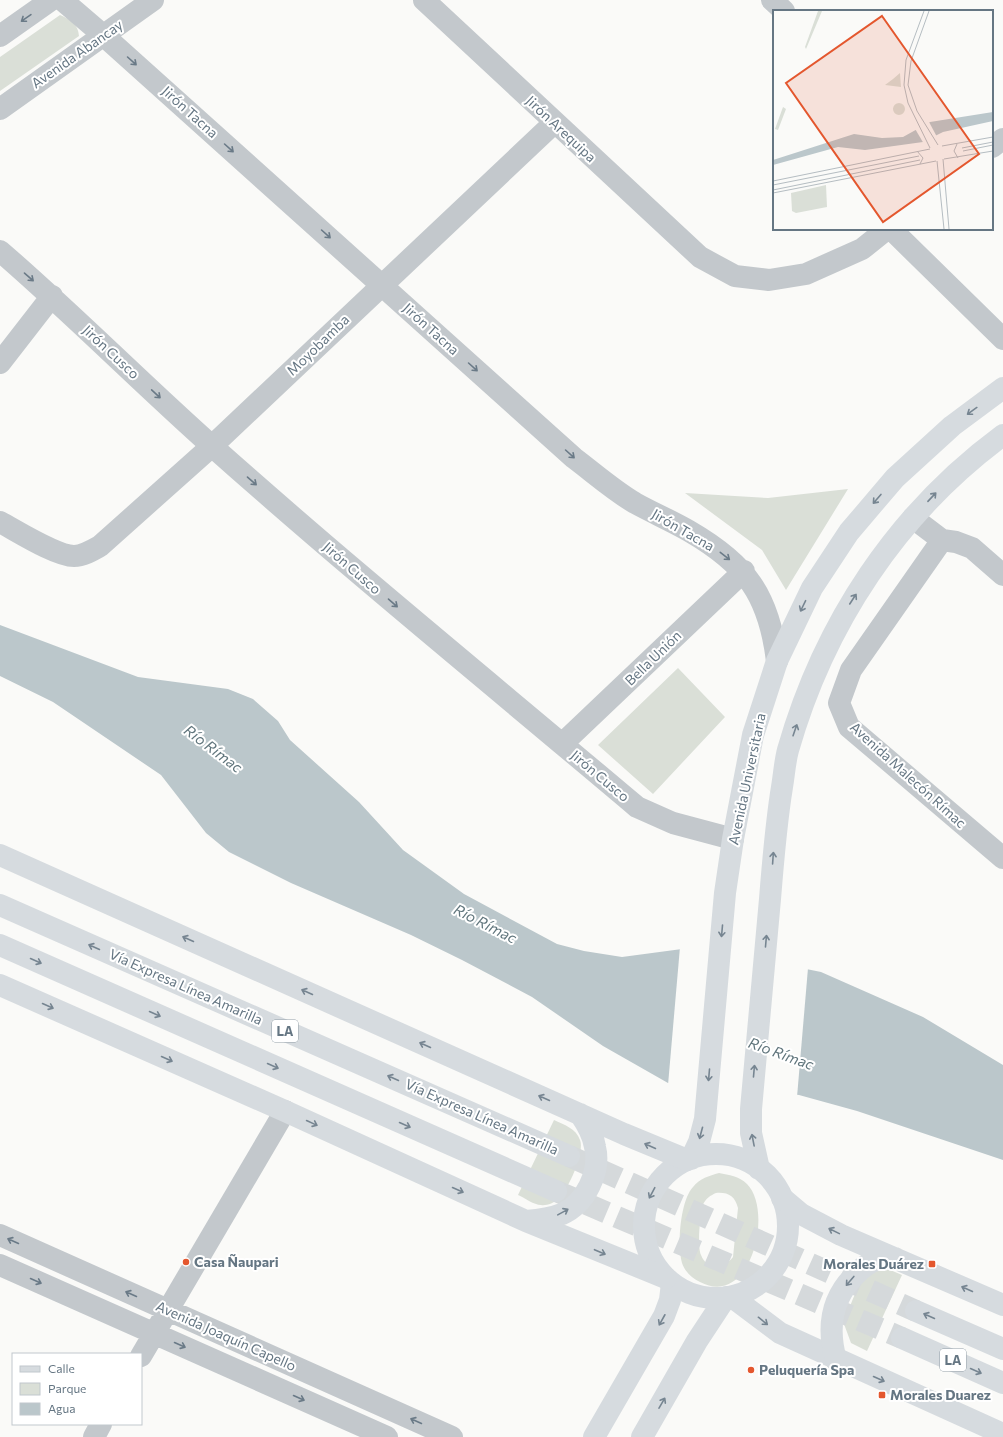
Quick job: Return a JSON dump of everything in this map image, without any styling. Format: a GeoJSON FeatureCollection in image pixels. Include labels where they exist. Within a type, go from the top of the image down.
{"type":"FeatureCollection","features":[{"type":"Feature","properties":{"kind":"main road","name":"Avenida Universitaria"},"geometry":{"type":"LineString","coordinates":[[689,1159],[699,1142],[706,1105],[725,892],[733,839],[753,735],[777,661],[812,588],[849,532],[901,473],[952,426],[1003,388]]}},
{"type":"Feature","properties":{"kind":"main road"},"geometry":{"type":"LineString","coordinates":[[759,1169],[751,1133],[751,1109],[770,897],[774,835],[788,751],[815,672],[846,609],[882,554],[946,482],[980,452],[1003,435]]}},
{"type":"Feature","properties":{"kind":"main road"},"geometry":{"type":"LineString","coordinates":[[0,855],[580,1114],[689,1159]]}},
{"type":"Feature","properties":{"kind":"main road","name":"Vía Expresa Línea Amarilla"},"geometry":{"type":"LineString","coordinates":[[0,906],[569,1156]]}},
{"type":"Feature","properties":{"kind":"main road"},"geometry":{"type":"LineString","coordinates":[[0,945],[556,1192]]}},
{"type":"Feature","properties":{"kind":"main road"},"geometry":{"type":"LineString","coordinates":[[0,985],[285,1111],[526,1221],[669,1280],[698,1296],[729,1297],[749,1290],[764,1280],[776,1266],[784,1250],[788,1233],[787,1215],[782,1198],[772,1182],[759,1169],[744,1160],[726,1155],[708,1155],[689,1159],[671,1169],[659,1182],[650,1197],[645,1213],[644,1231],[647,1248],[655,1264],[669,1280],[670,1300],[664,1316],[594,1437]]}},
{"type":"Feature","properties":{"kind":"main road"},"geometry":{"type":"LineString","coordinates":[[526,1221],[545,1220],[563,1213],[578,1202],[590,1186],[596,1168],[596,1148],[590,1130],[580,1114]]}},
{"type":"Feature","properties":{"kind":"main road"},"geometry":{"type":"LineString","coordinates":[[782,1198],[801,1214],[841,1235],[1003,1305]]}},
{"type":"Feature","properties":{"kind":"main road"},"geometry":{"type":"LineString","coordinates":[[836,1360],[832,1344],[831,1327],[833,1310],[840,1295],[849,1281],[861,1269],[876,1260],[895,1258]]}},
{"type":"Feature","properties":{"kind":"main road"},"geometry":{"type":"LineString","coordinates":[[729,1297],[772,1329],[836,1360],[1003,1434]]}},
{"type":"Feature","properties":{"kind":"main road"},"geometry":{"type":"LineString","coordinates":[[642,1437],[697,1341],[729,1297]]}},
{"type":"Feature","properties":{"kind":"main road","name":"LA"},"geometry":{"type":"LineString","coordinates":[[916,1311],[1003,1349]]}},
{"type":"Feature","properties":{"kind":"main road","name":"LA"},"geometry":{"type":"LineString","coordinates":[[902,1338],[1003,1382]]}},
{"type":"Feature","properties":{"kind":"street"},"geometry":{"type":"LineString","coordinates":[[0,36],[51,0]]}},
{"type":"Feature","properties":{"kind":"street","name":"Jirón Tacna"},"geometry":{"type":"LineString","coordinates":[[62,0],[103,35],[574,458],[634,502],[702,539],[744,571],[765,609],[775,644],[777,661]]}},
{"type":"Feature","properties":{"kind":"street","name":"Avenida Abancay"},"geometry":{"type":"LineString","coordinates":[[0,109],[153,0]]}},
{"type":"Feature","properties":{"kind":"street","name":"Jirón Arequipa"},"geometry":{"type":"LineString","coordinates":[[424,0],[554,123],[700,257],[735,276],[769,280],[806,274],[862,249],[886,230]]}},
{"type":"Feature","properties":{"kind":"street"},"geometry":{"type":"LineString","coordinates":[[772,0],[783,10]]}},
{"type":"Feature","properties":{"kind":"street","name":"Moyobamba"},"geometry":{"type":"LineString","coordinates":[[0,522],[58,552],[74,556],[90,552],[100,546],[212,446],[554,123]]}},
{"type":"Feature","properties":{"kind":"street"},"geometry":{"type":"LineString","coordinates":[[993,146],[1003,139]]}},
{"type":"Feature","properties":{"kind":"street"},"geometry":{"type":"LineString","coordinates":[[892,230],[1003,339]]}},
{"type":"Feature","properties":{"kind":"street","name":"Jirón Cusco"},"geometry":{"type":"LineString","coordinates":[[0,251],[52,296],[212,446],[438,642],[637,807],[672,823],[733,839]]}},
{"type":"Feature","properties":{"kind":"street"},"geometry":{"type":"LineString","coordinates":[[0,363],[52,296]]}},
{"type":"Feature","properties":{"kind":"street"},"geometry":{"type":"LineString","coordinates":[[913,518],[942,540],[956,542],[972,548],[1003,575]]}},
{"type":"Feature","properties":{"kind":"street","name":"Avenida Malecón Rímac"},"geometry":{"type":"LineString","coordinates":[[942,540],[851,670],[839,703],[849,727],[1003,858]]}},
{"type":"Feature","properties":{"kind":"street","name":"Bella Unión"},"geometry":{"type":"LineString","coordinates":[[562,744],[744,571]]}},
{"type":"Feature","properties":{"kind":"street"},"geometry":{"type":"LineString","coordinates":[[142,1354],[285,1111]]}},
{"type":"Feature","properties":{"kind":"street","name":"Avenida Joaquín Capello"},"geometry":{"type":"LineString","coordinates":[[0,1235],[452,1437]]}},
{"type":"Feature","properties":{"kind":"street","name":"Avenida Joaquín Capello"},"geometry":{"type":"LineString","coordinates":[[0,1265],[387,1437]]}},
{"type":"Feature","properties":{"kind":"street"},"geometry":{"type":"LineString","coordinates":[[94,1437],[100,1425]]}},
{"type":"Feature","properties":{"kind":"green space"},"geometry":{"type":"Polygon","coordinates":[[[60,15],[75,25],[79,36],[0,91],[0,57],[60,15]]]}},
{"type":"Feature","properties":{"kind":"green space"},"geometry":{"type":"Polygon","coordinates":[[[848,489],[786,590],[762,550],[685,493],[768,498],[848,489]]]}},
{"type":"Feature","properties":{"kind":"green space"},"geometry":{"type":"Polygon","coordinates":[[[678,668],[725,717],[653,794],[598,745],[678,668]]]}},
{"type":"Feature","properties":{"kind":"green space"},"geometry":{"type":"Polygon","coordinates":[[[554,1120],[569,1127],[576,1133],[580,1140],[580,1153],[575,1171],[562,1195],[552,1203],[538,1205],[518,1195],[554,1120]]]}},
{"type":"Feature","properties":{"kind":"green space"},"geometry":{"type":"Polygon","coordinates":[[[719,1173],[734,1176],[747,1184],[755,1197],[758,1214],[757,1234],[753,1253],[744,1270],[733,1282],[718,1287],[694,1279],[685,1269],[682,1263],[680,1235],[682,1213],[685,1202],[693,1187],[699,1181],[719,1173]],[[716,1193],[704,1203],[699,1230],[701,1255],[707,1264],[712,1266],[725,1264],[733,1257],[738,1208],[733,1198],[724,1193],[716,1193]]]}},
{"type":"Feature","properties":{"kind":"green space"},"geometry":{"type":"Polygon","coordinates":[[[888,1269],[902,1275],[867,1351],[851,1343],[844,1324],[862,1281],[874,1270],[888,1269]]]}},
{"type":"Feature","properties":{"kind":"water","name":"Río Rímac"},"geometry":{"type":"Polygon","coordinates":[[[0,625],[138,677],[228,689],[253,699],[278,721],[290,740],[359,802],[403,850],[464,894],[557,944],[584,951],[622,957],[697,947],[821,972],[923,1017],[1003,1065],[1003,1160],[857,1111],[799,1095],[668,1083],[603,1046],[532,997],[462,960],[411,935],[291,883],[229,852],[206,833],[161,775],[53,702],[0,676],[0,625]]]}},
{"type":"Feature","properties":{"kind":"pier"},"geometry":{"type":"Polygon","coordinates":[[[697,945],[808,968],[797,1097],[668,1085],[680,947],[697,945]]]}},
{"type":"Feature","properties":{"kind":"tunnel"},"geometry":{"type":"LineString","coordinates":[[569,1156],[916,1311]]}},
{"type":"Feature","properties":{"kind":"tunnel"},"geometry":{"type":"LineString","coordinates":[[556,1191],[902,1338]]}},
{"type":"Feature","properties":{"kind":"place","name":"Casa Ñaupari"},"geometry":{"type":"Point","coordinates":[186,1262]}},
{"type":"Feature","properties":{"kind":"place","name":"Morales Duárez"},"geometry":{"type":"Point","coordinates":[932,1264]}},
{"type":"Feature","properties":{"kind":"place","name":"Peluquería Spa"},"geometry":{"type":"Point","coordinates":[751,1370]}},
{"type":"Feature","properties":{"kind":"place","name":"Morales Duarez"},"geometry":{"type":"Point","coordinates":[882,1395]}}]}
